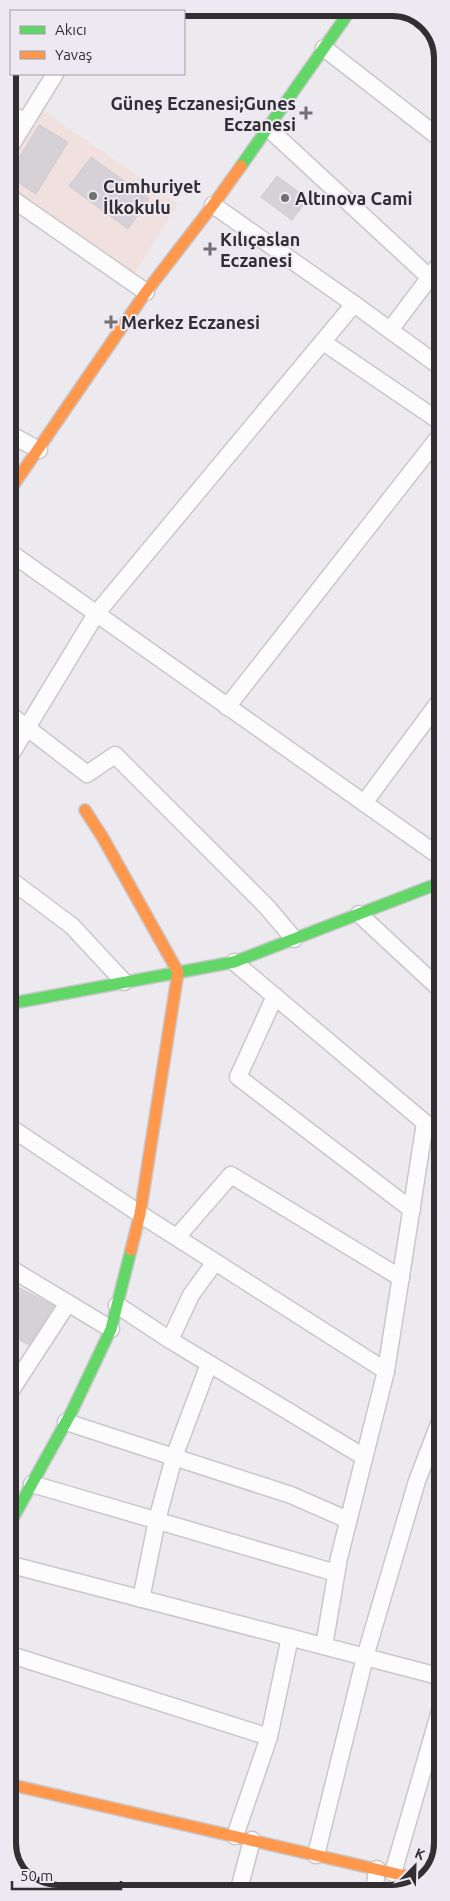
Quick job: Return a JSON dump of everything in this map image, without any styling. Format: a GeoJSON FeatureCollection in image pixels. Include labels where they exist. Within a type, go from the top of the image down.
{"type":"FeatureCollection","features":[{"type":"Feature","properties":{"kind":"street"},"geometry":{"type":"LineString","coordinates":[[16,482],[146,292],[213,205],[346,16]]}},
{"type":"Feature","properties":{"kind":"street"},"geometry":{"type":"LineString","coordinates":[[324,48],[434,134]]}},
{"type":"Feature","properties":{"kind":"street"},"geometry":{"type":"LineString","coordinates":[[16,137],[54,75]]}},
{"type":"Feature","properties":{"kind":"street"},"geometry":{"type":"LineString","coordinates":[[16,117],[25,122]]}},
{"type":"Feature","properties":{"kind":"street"},"geometry":{"type":"LineString","coordinates":[[268,128],[428,276]]}},
{"type":"Feature","properties":{"kind":"street"},"geometry":{"type":"LineString","coordinates":[[16,202],[146,292]]}},
{"type":"Feature","properties":{"kind":"street"},"geometry":{"type":"LineString","coordinates":[[213,205],[434,362]]}},
{"type":"Feature","properties":{"kind":"street"},"geometry":{"type":"LineString","coordinates":[[390,330],[434,270]]}},
{"type":"Feature","properties":{"kind":"street"},"geometry":{"type":"LineString","coordinates":[[16,746],[96,614],[354,304]]}},
{"type":"Feature","properties":{"kind":"street"},"geometry":{"type":"LineString","coordinates":[[323,342],[434,418]]}},
{"type":"Feature","properties":{"kind":"street"},"geometry":{"type":"LineString","coordinates":[[16,437],[39,450]]}},
{"type":"Feature","properties":{"kind":"street"},"geometry":{"type":"LineString","coordinates":[[227,707],[434,442]]}},
{"type":"Feature","properties":{"kind":"street"},"geometry":{"type":"LineString","coordinates":[[16,557],[434,852]]}},
{"type":"Feature","properties":{"kind":"street"},"geometry":{"type":"LineString","coordinates":[[364,804],[434,709]]}},
{"type":"Feature","properties":{"kind":"street"},"geometry":{"type":"LineString","coordinates":[[16,720],[87,774],[115,755],[267,908],[294,939]]}},
{"type":"Feature","properties":{"kind":"street"},"geometry":{"type":"LineString","coordinates":[[16,1513],[66,1422],[111,1329],[140,1214],[178,972],[85,810]]}},
{"type":"Feature","properties":{"kind":"street"},"geometry":{"type":"LineString","coordinates":[[16,884],[72,926],[124,982]]}},
{"type":"Feature","properties":{"kind":"street"},"geometry":{"type":"LineString","coordinates":[[16,1002],[234,962],[434,885]]}},
{"type":"Feature","properties":{"kind":"street"},"geometry":{"type":"LineString","coordinates":[[359,914],[434,984]]}},
{"type":"Feature","properties":{"kind":"street"},"geometry":{"type":"LineString","coordinates":[[234,962],[434,1130]]}},
{"type":"Feature","properties":{"kind":"street"},"geometry":{"type":"LineString","coordinates":[[275,996],[238,1077],[412,1210]]}},
{"type":"Feature","properties":{"kind":"street"},"geometry":{"type":"LineString","coordinates":[[324,1646],[336,1573],[386,1371],[425,1123]]}},
{"type":"Feature","properties":{"kind":"street"},"geometry":{"type":"LineString","coordinates":[[16,1131],[140,1214],[386,1371]]}},
{"type":"Feature","properties":{"kind":"street"},"geometry":{"type":"LineString","coordinates":[[176,1237],[231,1175],[401,1278]]}},
{"type":"Feature","properties":{"kind":"street"},"geometry":{"type":"LineString","coordinates":[[170,1340],[191,1295],[215,1262]]}},
{"type":"Feature","properties":{"kind":"street"},"geometry":{"type":"LineString","coordinates":[[16,1272],[111,1329]]}},
{"type":"Feature","properties":{"kind":"street"},"geometry":{"type":"LineString","coordinates":[[16,1383],[68,1303]]}},
{"type":"Feature","properties":{"kind":"street"},"geometry":{"type":"LineString","coordinates":[[117,1305],[170,1340],[364,1457]]}},
{"type":"Feature","properties":{"kind":"street"},"geometry":{"type":"LineString","coordinates":[[141,1598],[157,1520],[174,1457],[209,1364]]}},
{"type":"Feature","properties":{"kind":"street"},"geometry":{"type":"LineString","coordinates":[[66,1422],[291,1495],[348,1520]]}},
{"type":"Feature","properties":{"kind":"street"},"geometry":{"type":"LineString","coordinates":[[316,1855],[365,1657],[417,1481],[434,1437]]}},
{"type":"Feature","properties":{"kind":"street"},"geometry":{"type":"LineString","coordinates":[[32,1484],[336,1573]]}},
{"type":"Feature","properties":{"kind":"street"},"geometry":{"type":"LineString","coordinates":[[16,1566],[434,1675]]}},
{"type":"Feature","properties":{"kind":"street"},"geometry":{"type":"LineString","coordinates":[[235,1836],[269,1738],[290,1637]]}},
{"type":"Feature","properties":{"kind":"street"},"geometry":{"type":"LineString","coordinates":[[16,1657],[269,1738]]}},
{"type":"Feature","properties":{"kind":"street"},"geometry":{"type":"LineString","coordinates":[[378,1885],[385,1871],[434,1727]]}},
{"type":"Feature","properties":{"kind":"street"},"geometry":{"type":"LineString","coordinates":[[16,1786],[414,1878]]}},
{"type":"Feature","properties":{"kind":"street"},"geometry":{"type":"LineString","coordinates":[[240,1885],[252,1840]]}},
{"type":"Feature","properties":{"kind":"shaded area","name":"Cumhuriyet İlkokulu"},"geometry":{"type":"Polygon","coordinates":[[[41,109],[178,204],[134,274],[16,194],[16,151],[41,109]]]}},
{"type":"Feature","properties":{"kind":"building"},"geometry":{"type":"Polygon","coordinates":[[[39,125],[68,142],[36,194],[16,181],[16,163],[39,125]]]}},
{"type":"Feature","properties":{"kind":"building"},"geometry":{"type":"Polygon","coordinates":[[[91,157],[149,199],[128,229],[69,186],[91,157]]]}},
{"type":"Feature","properties":{"kind":"building","name":"Altınova Cami"},"geometry":{"type":"Polygon","coordinates":[[[277,176],[308,199],[292,220],[261,197],[277,176]]]}},
{"type":"Feature","properties":{"kind":"building"},"geometry":{"type":"Polygon","coordinates":[[[16,1286],[54,1306],[29,1345],[16,1338],[16,1286]]]}},
{"type":"Feature","properties":{"kind":"traffic: fast"},"geometry":{"type":"LineString","coordinates":[[241,166],[346,16]]}},
{"type":"Feature","properties":{"kind":"traffic: fast"},"geometry":{"type":"LineString","coordinates":[[16,1003],[234,962],[434,885]]}},
{"type":"Feature","properties":{"kind":"traffic: fast"},"geometry":{"type":"LineString","coordinates":[[16,1513],[71,1413],[111,1329],[131,1250]]}},
{"type":"Feature","properties":{"kind":"traffic: slow"},"geometry":{"type":"LineString","coordinates":[[16,481],[146,292],[241,166]]}},
{"type":"Feature","properties":{"kind":"traffic: slow"},"geometry":{"type":"LineString","coordinates":[[85,810],[103,838],[178,972],[140,1214],[131,1250]]}},
{"type":"Feature","properties":{"kind":"traffic: slow"},"geometry":{"type":"LineString","coordinates":[[16,1786],[414,1878]]}},
{"type":"Feature","properties":{"kind":"place","name":"Güneş Eczanesi;Gunes Eczanesi"},"geometry":{"type":"Point","coordinates":[306,113]}},
{"type":"Feature","properties":{"kind":"place","name":"Cumhuriyet İlkokulu"},"geometry":{"type":"Point","coordinates":[93,196]}},
{"type":"Feature","properties":{"kind":"place","name":"Altınova Cami"},"geometry":{"type":"Point","coordinates":[285,198]}},
{"type":"Feature","properties":{"kind":"place","name":"Kılıçaslan Eczanesi"},"geometry":{"type":"Point","coordinates":[210,249]}},
{"type":"Feature","properties":{"kind":"place","name":"Merkez Eczanesi"},"geometry":{"type":"Point","coordinates":[111,322]}}]}
